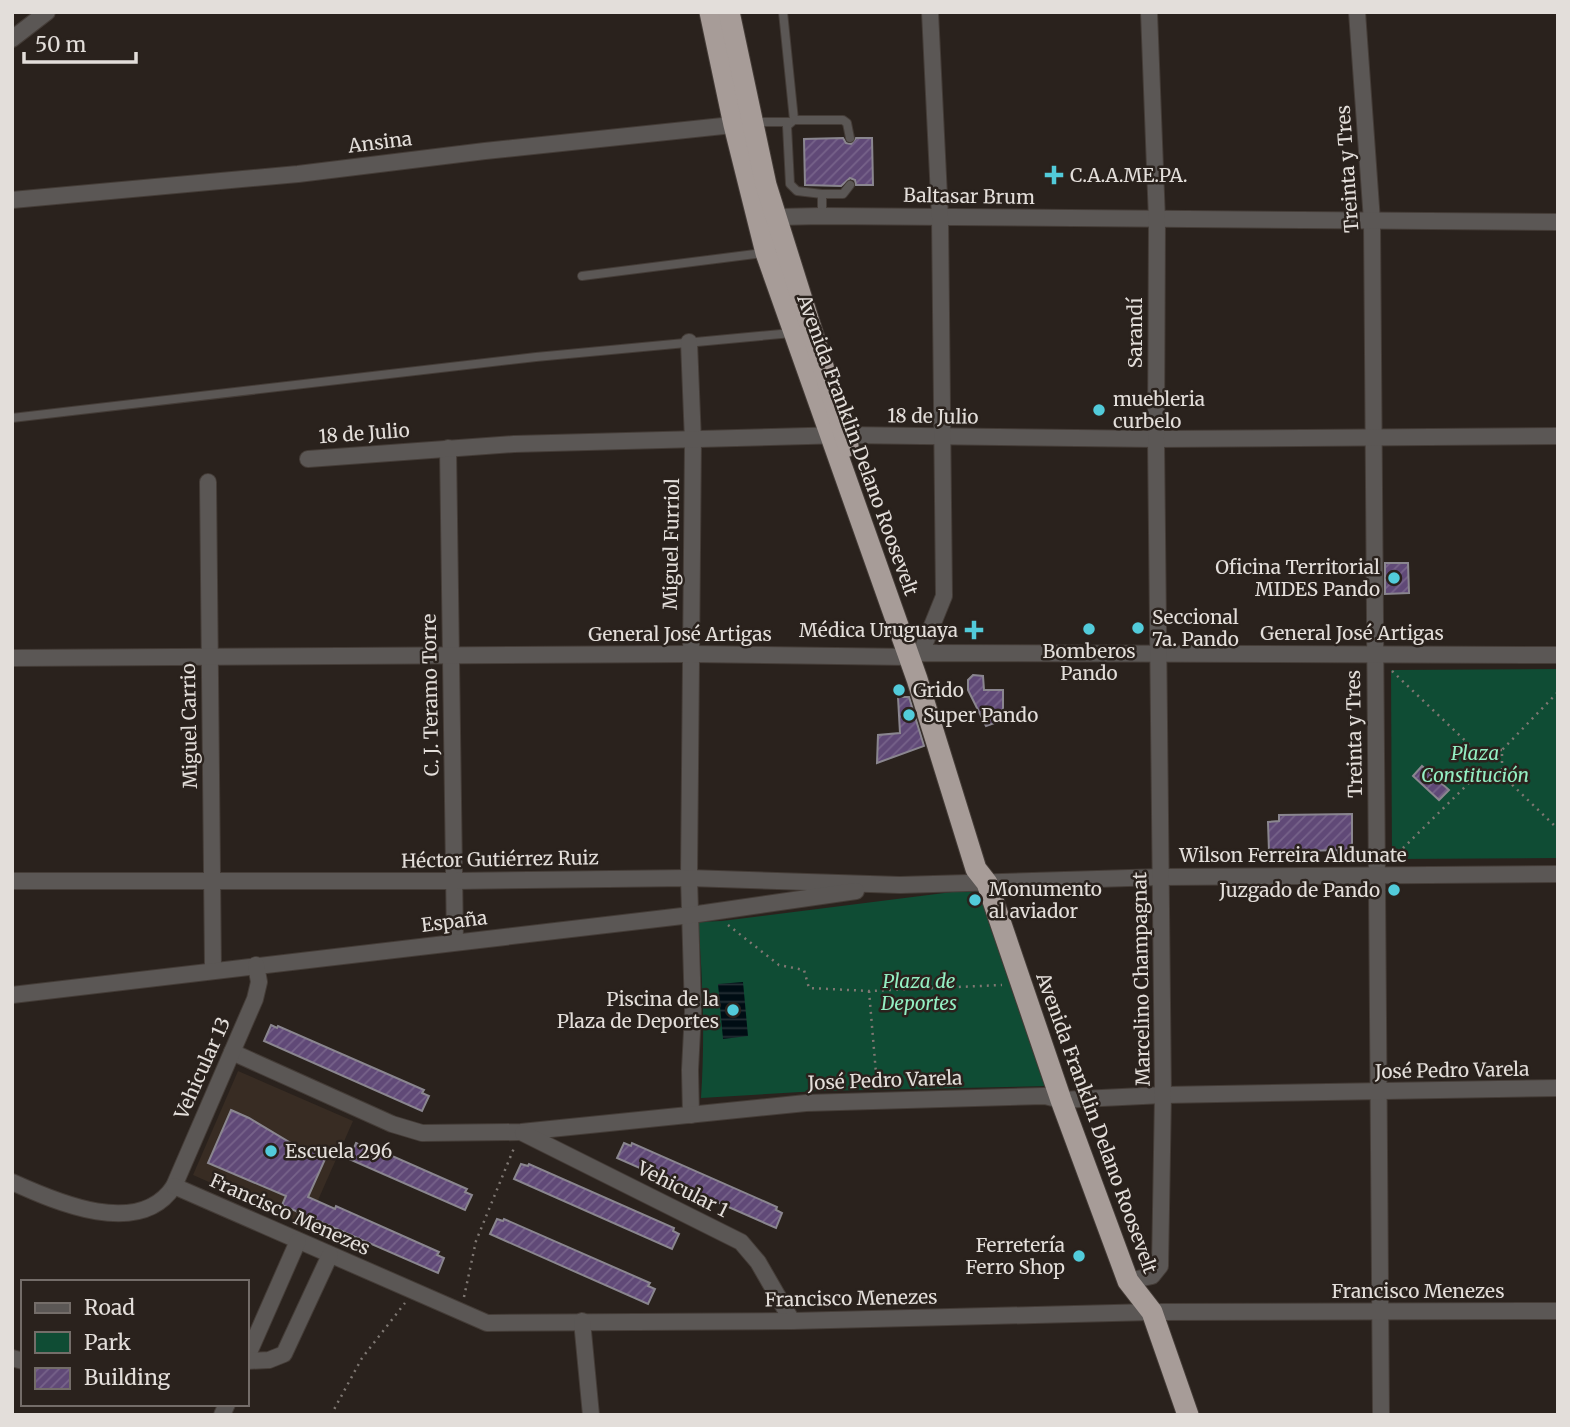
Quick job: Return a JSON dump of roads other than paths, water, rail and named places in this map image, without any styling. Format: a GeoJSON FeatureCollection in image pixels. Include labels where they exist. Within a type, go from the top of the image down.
{"type":"FeatureCollection","features":[{"type":"Feature","properties":{"kind":"highway","name":"Avenida Franklin Delano Roosevelt"},"geometry":{"type":"LineString","coordinates":[[717,13],[768,220],[866,533],[915,655],[976,869],[987,883],[1060,1100],[1128,1281],[1152,1312],[1188,1415]]}},
{"type":"Feature","properties":{"kind":"highway","name":"Avenida Franklin Delano Roosevelt"},"geometry":{"type":"LineString","coordinates":[[743,124],[766,184],[766,253],[793,332],[837,436]]}},
{"type":"Feature","properties":{"kind":"street"},"geometry":{"type":"LineString","coordinates":[[12,39],[47,12]]}},
{"type":"Feature","properties":{"kind":"street"},"geometry":{"type":"LineString","coordinates":[[915,655],[944,597],[940,217],[930,12]]}},
{"type":"Feature","properties":{"kind":"street","name":"Sarandí"},"geometry":{"type":"LineString","coordinates":[[1149,12],[1157,219],[1158,653]]}},
{"type":"Feature","properties":{"kind":"street","name":"Treinta y Tres"},"geometry":{"type":"LineString","coordinates":[[1357,12],[1372,221],[1381,1415]]}},
{"type":"Feature","properties":{"kind":"street","name":"Ansina"},"geometry":{"type":"LineString","coordinates":[[12,200],[298,174],[485,150],[743,124]]}},
{"type":"Feature","properties":{"kind":"street","name":"Baltasar Brum"},"geometry":{"type":"LineString","coordinates":[[768,220],[822,216],[1558,222]]}},
{"type":"Feature","properties":{"kind":"street","name":"Miguel Furriol"},"geometry":{"type":"LineString","coordinates":[[690,342],[693,440],[689,878],[693,1011],[691,1115]]}},
{"type":"Feature","properties":{"kind":"street","name":"18 de Julio"},"geometry":{"type":"LineString","coordinates":[[308,458],[514,444],[837,436],[1373,439],[1558,436]]}},
{"type":"Feature","properties":{"kind":"street","name":"C. J. Teramo Torre"},"geometry":{"type":"LineString","coordinates":[[448,448],[455,942]]}},
{"type":"Feature","properties":{"kind":"street","name":"Miguel Carrio"},"geometry":{"type":"LineString","coordinates":[[208,482],[213,969]]}},
{"type":"Feature","properties":{"kind":"street","name":"General José Artigas"},"geometry":{"type":"LineString","coordinates":[[12,658],[1158,653],[1558,655]]}},
{"type":"Feature","properties":{"kind":"street","name":"Marcelino Champagnat"},"geometry":{"type":"LineString","coordinates":[[1128,1281],[1152,1276],[1160,1266],[1163,1095],[1158,653]]}},
{"type":"Feature","properties":{"kind":"street","name":"Wilson Ferreira Aldunate"},"geometry":{"type":"LineString","coordinates":[[987,883],[1161,877],[1558,874]]}},
{"type":"Feature","properties":{"kind":"street","name":"Héctor Gutiérrez Ruiz"},"geometry":{"type":"LineString","coordinates":[[12,881],[689,878],[900,885],[987,883]]}},
{"type":"Feature","properties":{"kind":"street","name":"España"},"geometry":{"type":"LineString","coordinates":[[12,995],[213,969],[691,915],[900,885]]}},
{"type":"Feature","properties":{"kind":"street","name":"Vehicular 13"},"geometry":{"type":"LineString","coordinates":[[174,1186],[255,999],[259,982],[256,965]]}},
{"type":"Feature","properties":{"kind":"street","name":"José Pedro Varela"},"geometry":{"type":"LineString","coordinates":[[232,1052],[392,1124],[422,1133],[457,1134],[521,1132],[806,1103],[1045,1096],[1060,1100],[1163,1095],[1558,1088]]}},
{"type":"Feature","properties":{"kind":"street","name":"Vehicular 1"},"geometry":{"type":"LineString","coordinates":[[521,1132],[741,1242],[758,1262],[792,1321]]}},
{"type":"Feature","properties":{"kind":"street"},"geometry":{"type":"LineString","coordinates":[[12,1182],[69,1206],[99,1213],[121,1213],[151,1208],[166,1199],[174,1186]]}},
{"type":"Feature","properties":{"kind":"street","name":"Francisco Menezes"},"geometry":{"type":"LineString","coordinates":[[174,1186],[486,1323],[792,1321],[1152,1312],[1558,1311]]}},
{"type":"Feature","properties":{"kind":"street"},"geometry":{"type":"LineString","coordinates":[[248,1357],[298,1241]]}},
{"type":"Feature","properties":{"kind":"street"},"geometry":{"type":"LineString","coordinates":[[248,1359],[268,1360],[284,1354],[330,1255]]}},
{"type":"Feature","properties":{"kind":"street"},"geometry":{"type":"LineString","coordinates":[[582,1321],[591,1415]]}},
{"type":"Feature","properties":{"kind":"lane"},"geometry":{"type":"LineString","coordinates":[[783,12],[792,121],[787,126],[790,184],[797,191],[822,194],[843,194],[850,185]]}},
{"type":"Feature","properties":{"kind":"lane"},"geometry":{"type":"LineString","coordinates":[[743,124],[843,120],[847,123],[850,138]]}},
{"type":"Feature","properties":{"kind":"lane"},"geometry":{"type":"LineString","coordinates":[[766,184],[790,184]]}},
{"type":"Feature","properties":{"kind":"lane"},"geometry":{"type":"LineString","coordinates":[[822,194],[822,216]]}},
{"type":"Feature","properties":{"kind":"lane"},"geometry":{"type":"LineString","coordinates":[[582,276],[766,253]]}},
{"type":"Feature","properties":{"kind":"lane"},"geometry":{"type":"LineString","coordinates":[[12,418],[456,366],[793,332]]}},
{"type":"Feature","properties":{"kind":"place","name":"C.A.A.ME.PA."},"geometry":{"type":"Point","coordinates":[1054,175]}},
{"type":"Feature","properties":{"kind":"place","name":"muebleria curbelo"},"geometry":{"type":"Point","coordinates":[1099,410]}},
{"type":"Feature","properties":{"kind":"place","name":"Oficina Territorial MIDES Pando"},"geometry":{"type":"Point","coordinates":[1394,578]}},
{"type":"Feature","properties":{"kind":"place","name":"Seccional 7a. Pando"},"geometry":{"type":"Point","coordinates":[1138,628]}},
{"type":"Feature","properties":{"kind":"place","name":"Bomberos Pando"},"geometry":{"type":"Point","coordinates":[1089,629]}},
{"type":"Feature","properties":{"kind":"place","name":"Médica Uruguaya"},"geometry":{"type":"Point","coordinates":[974,630]}},
{"type":"Feature","properties":{"kind":"place","name":"Grido"},"geometry":{"type":"Point","coordinates":[899,690]}},
{"type":"Feature","properties":{"kind":"place","name":"Super Pando"},"geometry":{"type":"Point","coordinates":[909,715]}},
{"type":"Feature","properties":{"kind":"place","name":"Juzgado de Pando"},"geometry":{"type":"Point","coordinates":[1394,890]}},
{"type":"Feature","properties":{"kind":"place","name":"Monumento al aviador"},"geometry":{"type":"Point","coordinates":[975,900]}},
{"type":"Feature","properties":{"kind":"place","name":"Piscina de la Plaza de Deportes"},"geometry":{"type":"Point","coordinates":[733,1010]}},
{"type":"Feature","properties":{"kind":"place","name":"Escuela 296"},"geometry":{"type":"Point","coordinates":[271,1151]}},
{"type":"Feature","properties":{"kind":"place","name":"Ferretería Ferro Shop"},"geometry":{"type":"Point","coordinates":[1079,1256]}},
{"type":"Feature","properties":{"kind":"park label","name":"Plaza Constitución"},"geometry":{"type":"Point","coordinates":[1475,764]}},
{"type":"Feature","properties":{"kind":"park label","name":"Plaza de Deportes"},"geometry":{"type":"Point","coordinates":[919,992]}}]}
